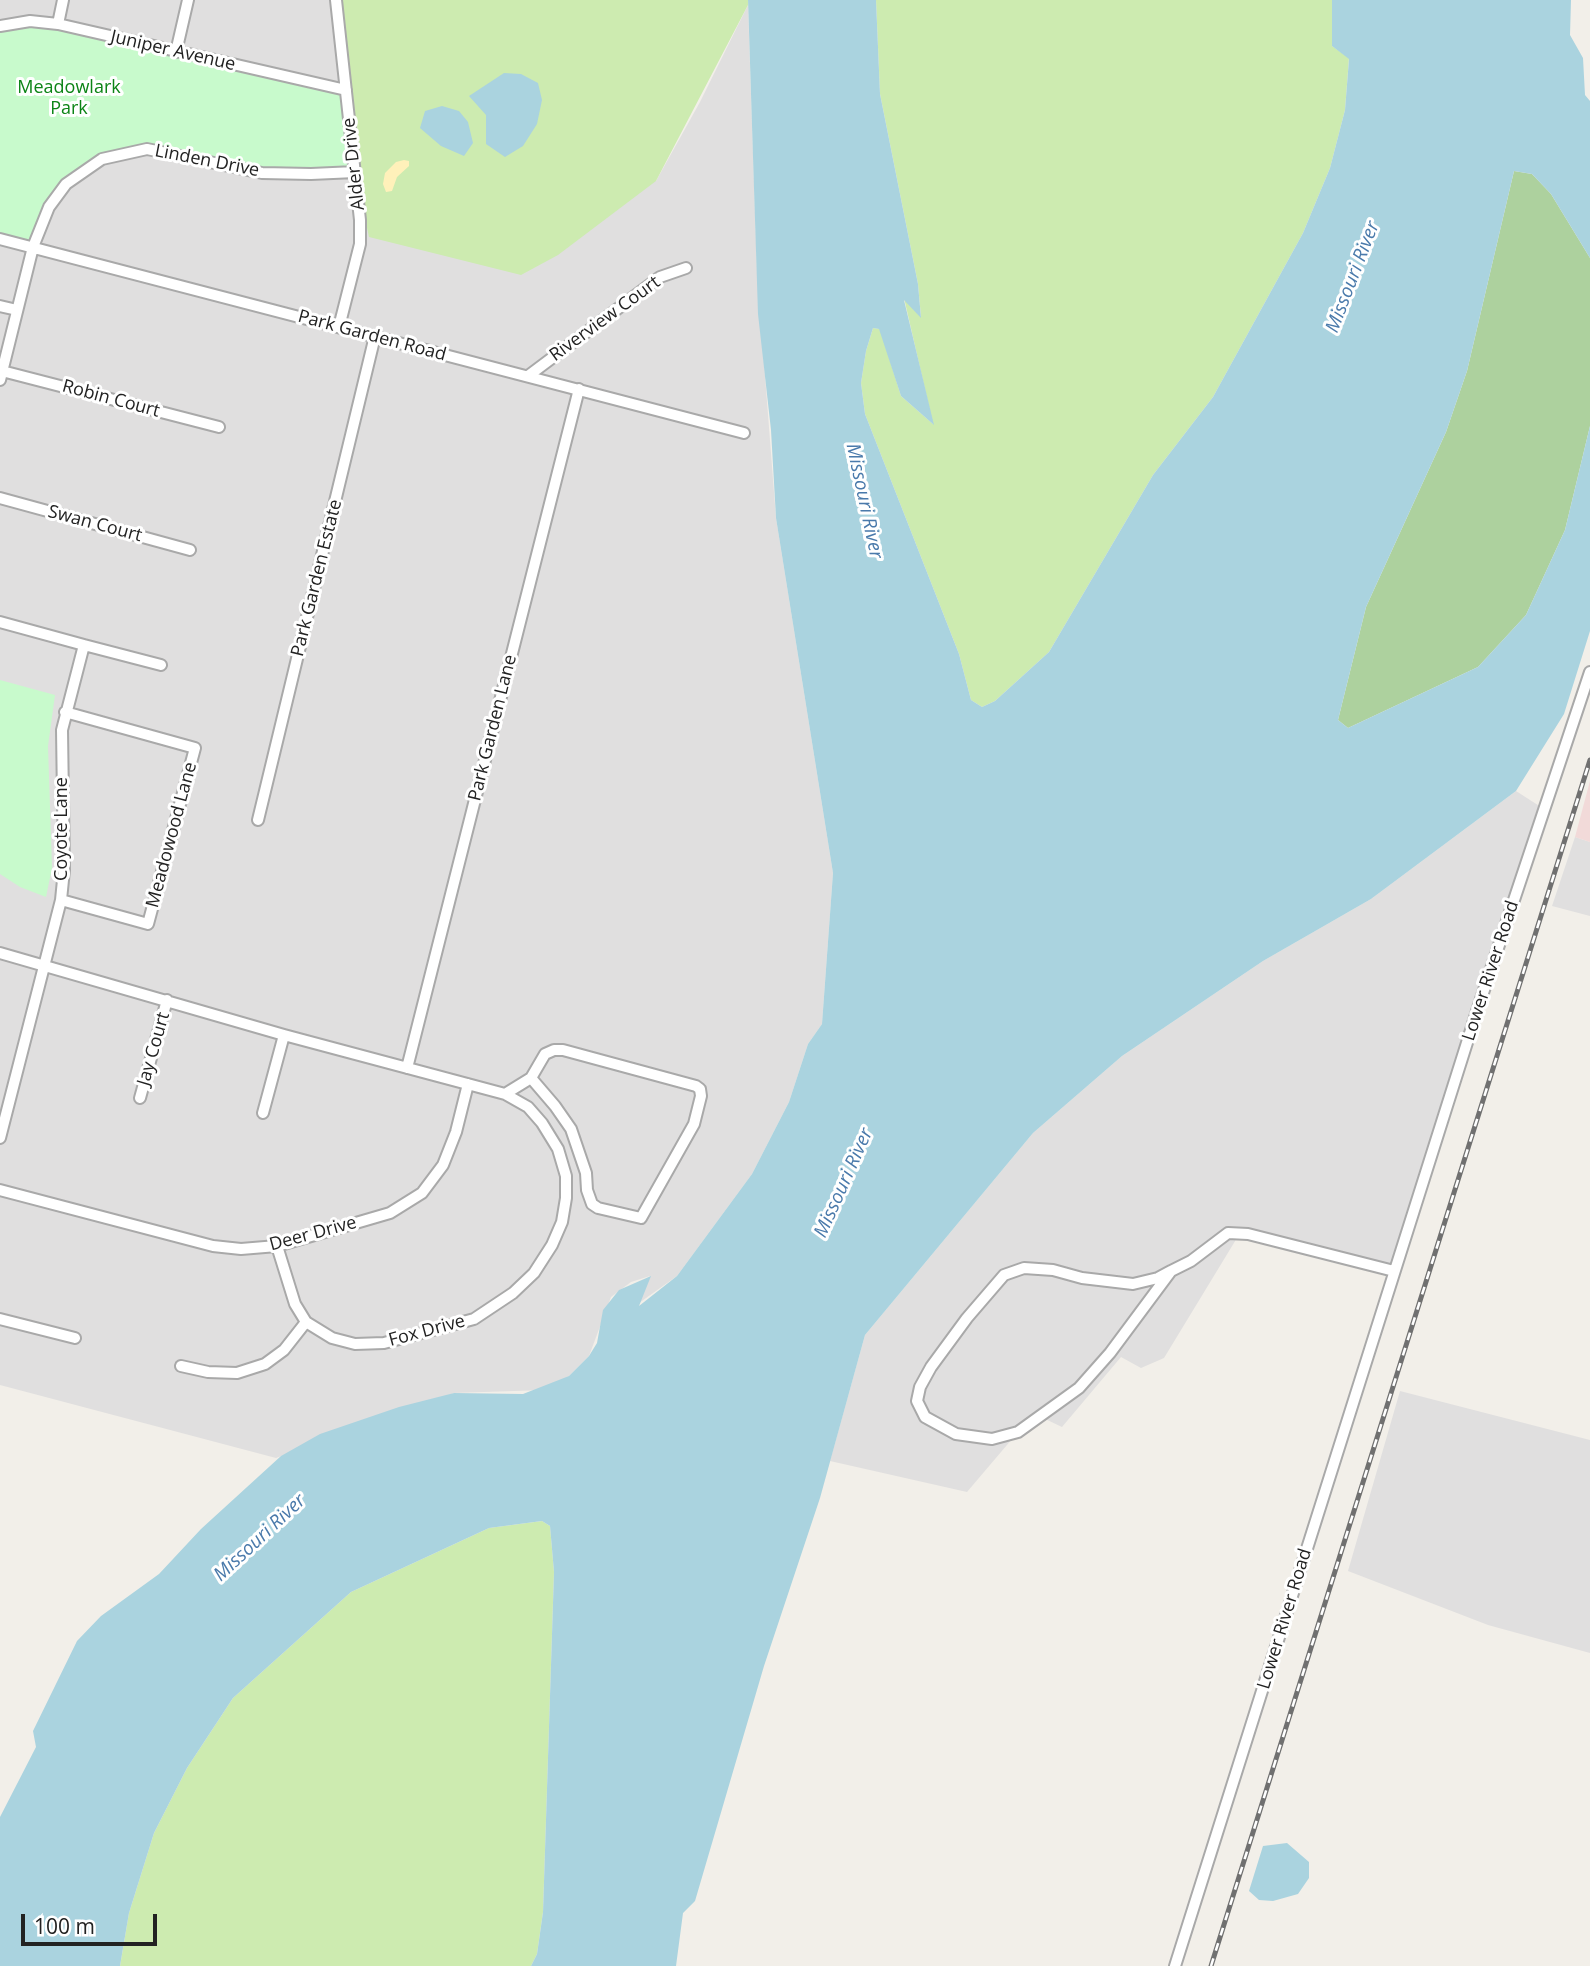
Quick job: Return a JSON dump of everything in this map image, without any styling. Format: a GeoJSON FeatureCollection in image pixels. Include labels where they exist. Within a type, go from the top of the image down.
{"type":"FeatureCollection","features":[{"type":"Feature","properties":{"kind":"street"},"geometry":{"type":"LineString","coordinates":[[58,24],[63,0]]}},
{"type":"Feature","properties":{"kind":"street"},"geometry":{"type":"LineString","coordinates":[[176,52],[188,0]]}},
{"type":"Feature","properties":{"kind":"street","name":"Alder Drive"},"geometry":{"type":"LineString","coordinates":[[336,0],[360,220],[360,244],[339,327]]}},
{"type":"Feature","properties":{"kind":"street","name":"Juniper Avenue"},"geometry":{"type":"LineString","coordinates":[[0,26],[30,21],[58,24],[346,90]]}},
{"type":"Feature","properties":{"kind":"street","name":"Linden Drive"},"geometry":{"type":"LineString","coordinates":[[1,375],[33,247],[49,207],[66,184],[102,159],[147,149],[262,173],[355,172]]}},
{"type":"Feature","properties":{"kind":"street","name":"Park Garden Road"},"geometry":{"type":"LineString","coordinates":[[0,239],[744,433]]}},
{"type":"Feature","properties":{"kind":"street","name":"Riverview Court"},"geometry":{"type":"LineString","coordinates":[[528,376],[660,277],[686,268]]}},
{"type":"Feature","properties":{"kind":"street"},"geometry":{"type":"LineString","coordinates":[[0,306],[18,310]]}},
{"type":"Feature","properties":{"kind":"street","name":"Park Garden Estate"},"geometry":{"type":"LineString","coordinates":[[258,820],[375,337]]}},
{"type":"Feature","properties":{"kind":"street","name":"Robin Court"},"geometry":{"type":"LineString","coordinates":[[1,375],[219,427]]}},
{"type":"Feature","properties":{"kind":"street","name":"Park Garden Lane"},"geometry":{"type":"LineString","coordinates":[[407,1068],[579,389]]}},
{"type":"Feature","properties":{"kind":"street","name":"Swan Court"},"geometry":{"type":"LineString","coordinates":[[0,498],[190,550]]}},
{"type":"Feature","properties":{"kind":"street"},"geometry":{"type":"LineString","coordinates":[[0,622],[161,664]]}},
{"type":"Feature","properties":{"kind":"street","name":"Coyote Lane"},"geometry":{"type":"LineString","coordinates":[[0,1139],[61,900],[64,870],[62,730],[84,645]]}},
{"type":"Feature","properties":{"kind":"street","name":"Lower River Road"},"geometry":{"type":"LineString","coordinates":[[1175,1966],[1477,1011],[1590,672]]}},
{"type":"Feature","properties":{"kind":"street","name":"Meadowood Lane"},"geometry":{"type":"LineString","coordinates":[[61,900],[148,923],[195,748],[65,712]]}},
{"type":"Feature","properties":{"kind":"street","name":"Fox Drive"},"geometry":{"type":"LineString","coordinates":[[0,953],[284,1035],[505,1094],[528,1107],[542,1123],[558,1149],[566,1177],[562,1222],[552,1245],[534,1273],[513,1293],[474,1319],[384,1343],[355,1344],[332,1338],[306,1322]]}},
{"type":"Feature","properties":{"kind":"street","name":"Jay Court"},"geometry":{"type":"LineString","coordinates":[[140,1098],[167,1000]]}},
{"type":"Feature","properties":{"kind":"street"},"geometry":{"type":"LineString","coordinates":[[263,1113],[284,1035]]}},
{"type":"Feature","properties":{"kind":"street"},"geometry":{"type":"LineString","coordinates":[[505,1094],[531,1077],[545,1054],[554,1050],[563,1050],[700,1089],[701,1096],[694,1124],[641,1218],[598,1208],[592,1204],[583,1162],[571,1129],[531,1077]]}},
{"type":"Feature","properties":{"kind":"street","name":"Deer Drive"},"geometry":{"type":"LineString","coordinates":[[0,1190],[213,1247],[241,1249],[277,1246],[390,1213],[422,1193],[443,1165],[456,1132],[468,1084]]}},
{"type":"Feature","properties":{"kind":"street"},"geometry":{"type":"LineString","coordinates":[[1171,1271],[1110,1353],[1079,1388],[1018,1432],[992,1439],[956,1434],[925,1417],[917,1401],[920,1387],[931,1367],[1003,1275],[1024,1268],[1133,1284],[1158,1278],[1171,1271],[1191,1261],[1228,1233],[1248,1234],[1394,1271]]}},
{"type":"Feature","properties":{"kind":"street"},"geometry":{"type":"LineString","coordinates":[[181,1366],[208,1372],[237,1373],[265,1364],[284,1350],[306,1322],[295,1304],[277,1246]]}},
{"type":"Feature","properties":{"kind":"street"},"geometry":{"type":"LineString","coordinates":[[0,1319],[75,1338]]}},
{"type":"Feature","properties":{"kind":"shaded area"},"geometry":{"type":"Polygon","coordinates":[[[0,0],[336,0],[346,90],[0,26],[0,0]]]}},
{"type":"Feature","properties":{"kind":"shaded area"},"geometry":{"type":"Polygon","coordinates":[[[748,5],[757,272],[776,518],[833,873],[822,1024],[808,1044],[789,1102],[752,1174],[677,1276],[639,1303],[650,1276],[631,1282],[611,1297],[589,1356],[569,1376],[544,1390],[454,1393],[276,1458],[0,1385],[0,239],[66,184],[102,159],[147,149],[656,181],[700,102],[748,5]]]}},
{"type":"Feature","properties":{"kind":"shaded area"},"geometry":{"type":"Polygon","coordinates":[[[1590,781],[1590,842],[1575,837],[1590,781]]]}},
{"type":"Feature","properties":{"kind":"shaded area"},"geometry":{"type":"Polygon","coordinates":[[[1516,791],[1544,809],[1394,1271],[1240,1233],[1164,1358],[1141,1368],[1121,1357],[1062,1427],[1041,1417],[1018,1432],[967,1492],[830,1461],[865,1335],[1033,1133],[1122,1056],[1263,961],[1371,899],[1516,791]]]}},
{"type":"Feature","properties":{"kind":"shaded area"},"geometry":{"type":"Polygon","coordinates":[[[1575,837],[1590,842],[1590,916],[1552,906],[1575,837]]]}},
{"type":"Feature","properties":{"kind":"shaded area"},"geometry":{"type":"Polygon","coordinates":[[[1400,1391],[1590,1440],[1590,1653],[1488,1625],[1348,1571],[1400,1391]]]}},
{"type":"Feature","properties":{"kind":"green space"},"geometry":{"type":"Polygon","coordinates":[[[336,0],[748,0],[748,5],[656,181],[558,255],[521,275],[369,237],[355,172],[336,0]]]}},
{"type":"Feature","properties":{"kind":"green space"},"geometry":{"type":"Polygon","coordinates":[[[876,0],[1332,0],[1332,46],[1349,58],[1345,110],[1330,168],[1303,233],[1213,397],[1153,475],[1049,652],[995,701],[982,707],[971,700],[959,654],[865,414],[861,383],[873,328],[880,329],[901,396],[933,424],[904,298],[921,317],[918,284],[880,94],[876,0]]]}},
{"type":"Feature","properties":{"kind":"green space","name":"Meadowlark Park"},"geometry":{"type":"Polygon","coordinates":[[[30,21],[346,90],[355,172],[262,173],[147,149],[102,159],[66,184],[33,247],[0,239],[0,26],[30,21]]]}},
{"type":"Feature","properties":{"kind":"green space"},"geometry":{"type":"Polygon","coordinates":[[[1514,171],[1532,174],[1551,194],[1590,258],[1590,426],[1565,530],[1526,615],[1478,667],[1348,728],[1338,720],[1366,607],[1446,432],[1467,371],[1514,171]]]}},
{"type":"Feature","properties":{"kind":"green space"},"geometry":{"type":"Polygon","coordinates":[[[0,680],[55,695],[48,746],[52,868],[46,897],[20,887],[0,874],[0,680]]]}},
{"type":"Feature","properties":{"kind":"green space"},"geometry":{"type":"Polygon","coordinates":[[[542,1521],[550,1526],[554,1572],[543,1912],[537,1954],[531,1966],[120,1966],[129,1913],[154,1833],[187,1768],[233,1698],[351,1592],[489,1528],[542,1521]]]}},
{"type":"Feature","properties":{"kind":"sand"},"geometry":{"type":"Polygon","coordinates":[[[409,161],[409,166],[397,177],[392,191],[386,192],[383,184],[385,173],[396,162],[409,161]]]}},
{"type":"Feature","properties":{"kind":"water","name":"Missouri River"},"geometry":{"type":"Polygon","coordinates":[[[748,0],[876,0],[880,94],[918,284],[921,318],[904,300],[934,425],[901,396],[879,329],[873,328],[861,383],[865,414],[959,654],[971,700],[982,707],[995,701],[1049,652],[1153,475],[1213,397],[1303,233],[1330,168],[1345,110],[1349,59],[1332,46],[1332,0],[1571,0],[1570,35],[1583,58],[1585,95],[1590,101],[1590,258],[1551,194],[1532,174],[1514,171],[1467,371],[1446,432],[1366,607],[1338,720],[1348,728],[1478,667],[1526,615],[1565,530],[1590,426],[1590,631],[1564,714],[1516,791],[1371,899],[1263,961],[1122,1056],[1033,1133],[865,1335],[820,1498],[764,1666],[695,1901],[683,1913],[676,1966],[531,1966],[537,1954],[543,1912],[554,1572],[550,1526],[542,1521],[489,1528],[351,1592],[233,1698],[187,1768],[154,1833],[129,1913],[120,1966],[0,1966],[0,1817],[36,1747],[33,1731],[77,1641],[101,1616],[159,1574],[201,1529],[281,1456],[320,1434],[399,1407],[454,1393],[523,1394],[569,1376],[589,1356],[597,1343],[603,1310],[619,1290],[651,1276],[639,1306],[677,1276],[752,1174],[789,1102],[808,1044],[822,1024],[833,873],[776,518],[771,430],[758,314],[748,0]]]}},
{"type":"Feature","properties":{"kind":"water"},"geometry":{"type":"Polygon","coordinates":[[[504,73],[521,74],[538,83],[542,100],[537,124],[523,146],[505,157],[486,144],[486,115],[469,96],[504,73]]]}},
{"type":"Feature","properties":{"kind":"water"},"geometry":{"type":"Polygon","coordinates":[[[442,106],[459,111],[468,122],[473,143],[464,156],[441,146],[420,128],[425,111],[442,106]]]}},
{"type":"Feature","properties":{"kind":"water"},"geometry":{"type":"Polygon","coordinates":[[[1287,1843],[1309,1862],[1309,1878],[1298,1894],[1273,1901],[1259,1900],[1249,1891],[1263,1846],[1287,1843]]]}},
{"type":"Feature","properties":{"kind":"railway"},"geometry":{"type":"LineString","coordinates":[[1211,1966],[1590,760]]}}]}
